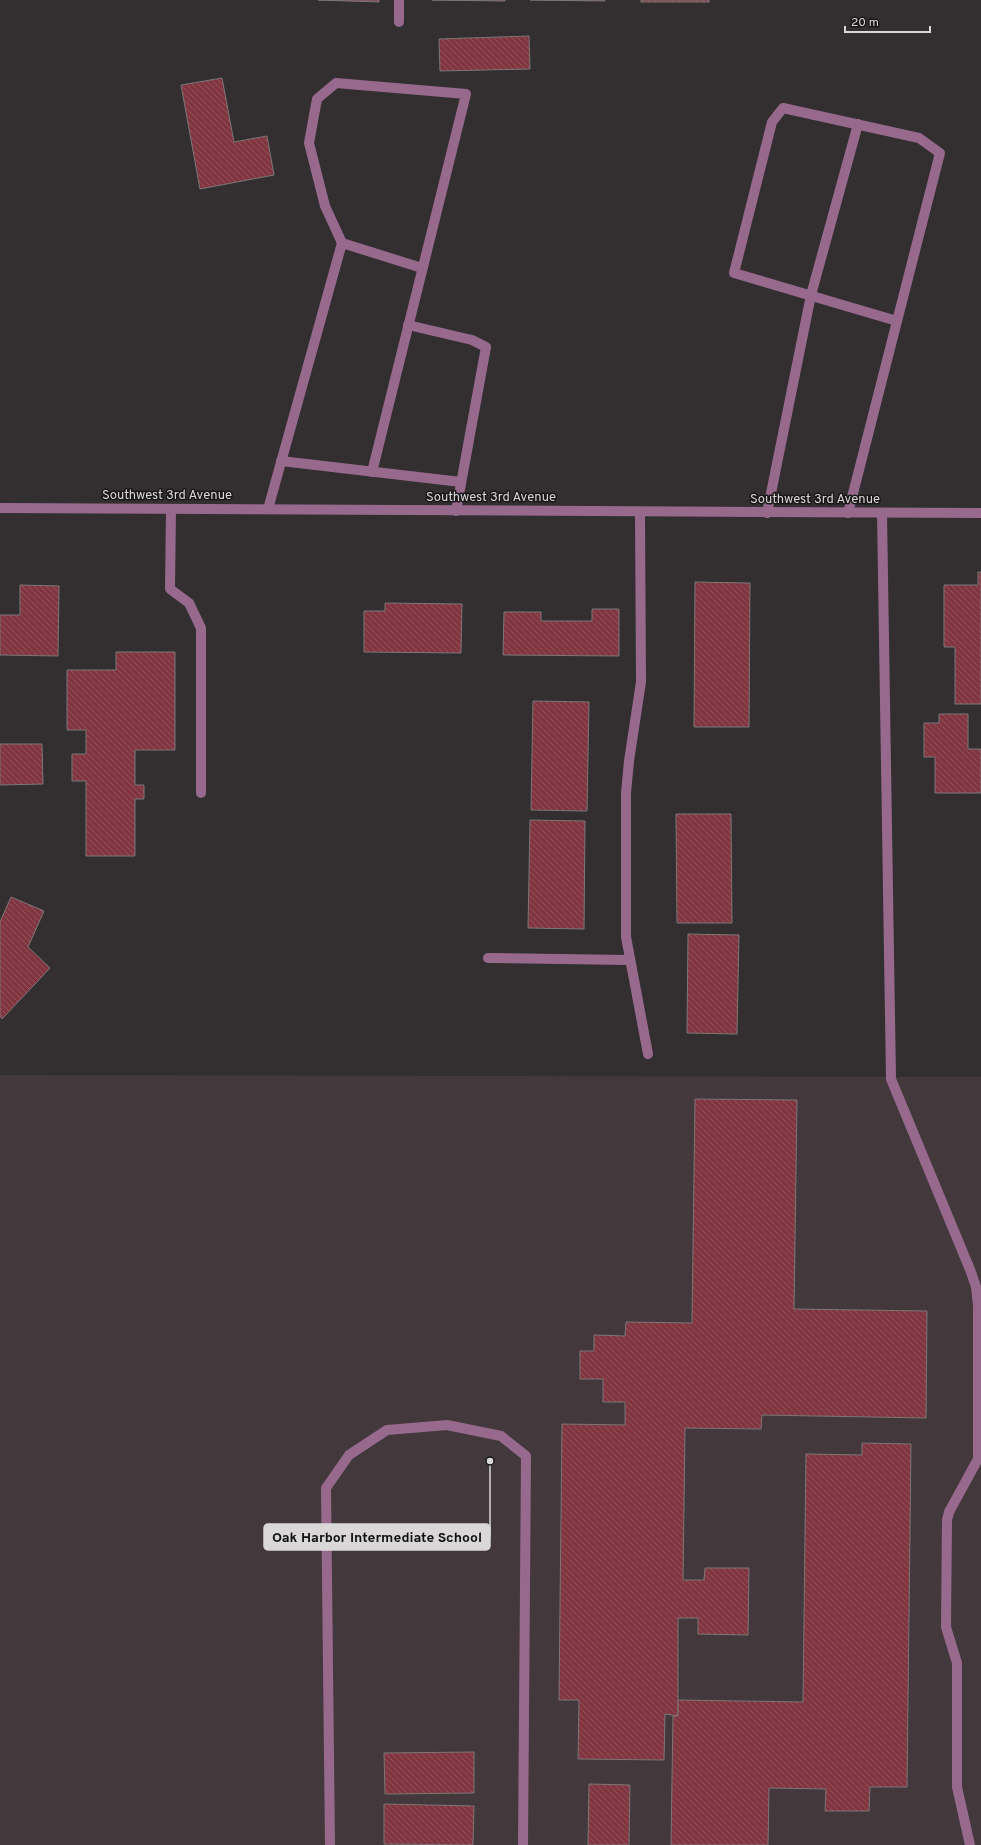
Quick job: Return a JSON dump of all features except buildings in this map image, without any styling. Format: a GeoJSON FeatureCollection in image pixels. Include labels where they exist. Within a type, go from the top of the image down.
{"type":"FeatureCollection","features":[{"type":"Feature","properties":{"kind":"street"},"geometry":{"type":"LineString","coordinates":[[399,0],[399,22]]}},
{"type":"Feature","properties":{"kind":"street"},"geometry":{"type":"LineString","coordinates":[[268,509],[342,243],[325,206],[309,143],[317,99],[336,83],[466,94],[372,472]]}},
{"type":"Feature","properties":{"kind":"street"},"geometry":{"type":"LineString","coordinates":[[848,513],[940,153],[919,138],[783,108],[772,122],[734,273],[897,321]]}},
{"type":"Feature","properties":{"kind":"street"},"geometry":{"type":"LineString","coordinates":[[767,513],[811,295],[858,124]]}},
{"type":"Feature","properties":{"kind":"street"},"geometry":{"type":"LineString","coordinates":[[342,243],[422,268]]}},
{"type":"Feature","properties":{"kind":"street"},"geometry":{"type":"LineString","coordinates":[[408,325],[472,340],[486,347],[456,511]]}},
{"type":"Feature","properties":{"kind":"street"},"geometry":{"type":"LineString","coordinates":[[281,461],[461,482]]}},
{"type":"Feature","properties":{"kind":"street","name":"Southwest 3rd Avenue"},"geometry":{"type":"LineString","coordinates":[[0,508],[981,513]]}},
{"type":"Feature","properties":{"kind":"street"},"geometry":{"type":"LineString","coordinates":[[171,509],[170,589],[189,603],[201,628],[201,793]]}},
{"type":"Feature","properties":{"kind":"street"},"geometry":{"type":"LineString","coordinates":[[640,512],[641,682],[629,761],[626,793],[626,936],[648,1054]]}},
{"type":"Feature","properties":{"kind":"street"},"geometry":{"type":"LineString","coordinates":[[882,513],[891,1079],[971,1272],[976,1287],[978,1305],[978,1459],[949,1512],[947,1520],[946,1627],[957,1663],[957,1787],[970,1845]]}},
{"type":"Feature","properties":{"kind":"street"},"geometry":{"type":"LineString","coordinates":[[488,958],[630,960]]}},
{"type":"Feature","properties":{"kind":"street"},"geometry":{"type":"LineString","coordinates":[[330,1845],[326,1488],[349,1455],[387,1430],[447,1425],[501,1436],[526,1456],[523,1845]]}},
{"type":"Feature","properties":{"kind":"shaded area"},"geometry":{"type":"Polygon","coordinates":[[[0,1075],[981,1077],[981,1845],[0,1845],[0,1075]]]}},
{"type":"Feature","properties":{"kind":"place","name":"Oak Harbor Intermediate School"},"geometry":{"type":"Point","coordinates":[490,1461]}}]}
